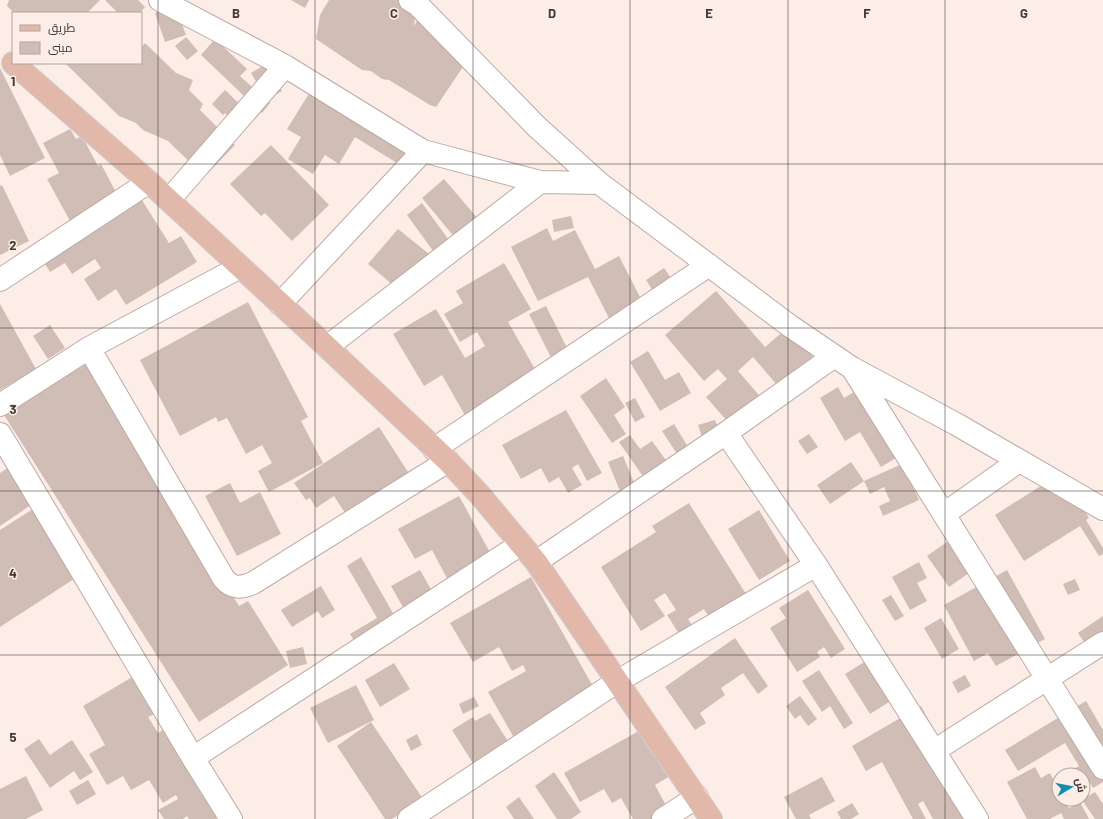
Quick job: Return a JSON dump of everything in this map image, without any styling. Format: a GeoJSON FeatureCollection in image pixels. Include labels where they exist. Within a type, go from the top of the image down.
{"type":"FeatureCollection","features":[{"type":"Feature","properties":{"kind":"main road"},"geometry":{"type":"LineString","coordinates":[[0,51],[12,62]]}},
{"type":"Feature","properties":{"kind":"main road"},"geometry":{"type":"LineString","coordinates":[[14,64],[149,182],[240,266],[441,455],[479,494],[536,562],[711,819]]}},
{"type":"Feature","properties":{"kind":"street"},"geometry":{"type":"LineString","coordinates":[[160,0],[286,66],[423,151],[540,182],[599,183]]}},
{"type":"Feature","properties":{"kind":"street"},"geometry":{"type":"LineString","coordinates":[[410,0],[418,5],[537,127],[599,183],[833,357],[1103,509]]}},
{"type":"Feature","properties":{"kind":"street"},"geometry":{"type":"LineString","coordinates":[[168,200],[286,66]]}},
{"type":"Feature","properties":{"kind":"street"},"geometry":{"type":"LineString","coordinates":[[280,304],[423,151]]}},
{"type":"Feature","properties":{"kind":"street"},"geometry":{"type":"LineString","coordinates":[[0,280],[149,182]]}},
{"type":"Feature","properties":{"kind":"street"},"geometry":{"type":"LineString","coordinates":[[327,347],[540,182]]}},
{"type":"Feature","properties":{"kind":"street"},"geometry":{"type":"LineString","coordinates":[[89,348],[224,579],[234,587],[243,587],[253,583],[441,455],[709,265]]}},
{"type":"Feature","properties":{"kind":"street"},"geometry":{"type":"LineString","coordinates":[[0,405],[89,348],[240,266]]}},
{"type":"Feature","properties":{"kind":"street"},"geometry":{"type":"LineString","coordinates":[[536,562],[726,433],[833,357]]}},
{"type":"Feature","properties":{"kind":"street"},"geometry":{"type":"LineString","coordinates":[[852,368],[1103,768]]}},
{"type":"Feature","properties":{"kind":"street"},"geometry":{"type":"LineString","coordinates":[[726,433],[816,565],[977,819]]}},
{"type":"Feature","properties":{"kind":"street"},"geometry":{"type":"LineString","coordinates":[[0,434],[192,758],[231,819]]}},
{"type":"Feature","properties":{"kind":"street"},"geometry":{"type":"LineString","coordinates":[[944,514],[1020,461]]}},
{"type":"Feature","properties":{"kind":"street"},"geometry":{"type":"LineString","coordinates":[[192,758],[521,544]]}},
{"type":"Feature","properties":{"kind":"street"},"geometry":{"type":"LineString","coordinates":[[409,819],[618,681],[816,565]]}},
{"type":"Feature","properties":{"kind":"street"},"geometry":{"type":"LineString","coordinates":[[934,751],[1048,679],[1103,642]]}},
{"type":"Feature","properties":{"kind":"street"},"geometry":{"type":"LineString","coordinates":[[663,819],[697,797]]}},
{"type":"Feature","properties":{"kind":"building"},"geometry":{"type":"Polygon","coordinates":[[[9,0],[100,0],[88,12],[13,12],[7,6],[9,0]]]}},
{"type":"Feature","properties":{"kind":"building"},"geometry":{"type":"Polygon","coordinates":[[[105,0],[138,0],[145,7],[141,12],[117,12],[105,0]]]}},
{"type":"Feature","properties":{"kind":"building"},"geometry":{"type":"Polygon","coordinates":[[[291,0],[309,0],[305,8],[291,0]]]}},
{"type":"Feature","properties":{"kind":"building"},"geometry":{"type":"Polygon","coordinates":[[[329,0],[404,0],[416,9],[414,26],[417,21],[431,23],[458,42],[473,44],[471,55],[436,107],[430,105],[389,80],[382,79],[371,71],[362,70],[316,39],[320,15],[329,0]]]}},
{"type":"Feature","properties":{"kind":"building"},"geometry":{"type":"Polygon","coordinates":[[[175,5],[186,35],[165,42],[155,13],[175,5]]]}},
{"type":"Feature","properties":{"kind":"building"},"geometry":{"type":"Polygon","coordinates":[[[186,37],[198,51],[187,60],[175,46],[186,37]]]}},
{"type":"Feature","properties":{"kind":"building"},"geometry":{"type":"Polygon","coordinates":[[[215,39],[247,69],[240,76],[270,103],[262,113],[201,55],[215,39]]]}},
{"type":"Feature","properties":{"kind":"building"},"geometry":{"type":"Polygon","coordinates":[[[145,43],[176,73],[193,80],[189,90],[203,104],[200,110],[235,145],[207,174],[198,170],[168,141],[143,130],[136,123],[119,116],[66,64],[142,64],[142,47],[145,43]]]}},
{"type":"Feature","properties":{"kind":"building"},"geometry":{"type":"Polygon","coordinates":[[[266,64],[282,91],[267,100],[251,73],[266,64]]]}},
{"type":"Feature","properties":{"kind":"building"},"geometry":{"type":"Polygon","coordinates":[[[0,68],[45,158],[10,176],[0,155],[0,68]]]}},
{"type":"Feature","properties":{"kind":"building"},"geometry":{"type":"Polygon","coordinates":[[[315,84],[426,153],[413,173],[355,137],[339,164],[325,155],[313,174],[288,159],[301,137],[287,129],[315,84]]]}},
{"type":"Feature","properties":{"kind":"building"},"geometry":{"type":"Polygon","coordinates":[[[225,90],[248,112],[236,124],[225,113],[223,115],[212,104],[225,90]]]}},
{"type":"Feature","properties":{"kind":"building"},"geometry":{"type":"Polygon","coordinates":[[[70,129],[76,139],[82,136],[98,166],[101,164],[118,196],[70,221],[47,179],[59,173],[43,143],[70,129]]]}},
{"type":"Feature","properties":{"kind":"building"},"geometry":{"type":"Polygon","coordinates":[[[271,145],[329,205],[292,241],[265,213],[261,216],[230,184],[271,145]]]}},
{"type":"Feature","properties":{"kind":"building"},"geometry":{"type":"Polygon","coordinates":[[[444,179],[479,220],[456,239],[422,198],[444,179]]]}},
{"type":"Feature","properties":{"kind":"building"},"geometry":{"type":"Polygon","coordinates":[[[2,185],[29,241],[0,255],[0,186],[2,185]]]}},
{"type":"Feature","properties":{"kind":"building"},"geometry":{"type":"Polygon","coordinates":[[[140,197],[169,243],[181,236],[197,262],[126,305],[116,289],[98,301],[84,279],[101,268],[95,259],[72,274],[65,263],[50,272],[42,259],[140,197]]]}},
{"type":"Feature","properties":{"kind":"building"},"geometry":{"type":"Polygon","coordinates":[[[422,203],[451,243],[436,255],[407,215],[422,203]]]}},
{"type":"Feature","properties":{"kind":"building"},"geometry":{"type":"Polygon","coordinates":[[[571,216],[574,228],[554,232],[552,220],[571,216]]]}},
{"type":"Feature","properties":{"kind":"building"},"geometry":{"type":"Polygon","coordinates":[[[547,228],[553,241],[575,230],[595,269],[619,256],[645,307],[612,324],[588,277],[538,301],[511,247],[547,228]]]}},
{"type":"Feature","properties":{"kind":"building"},"geometry":{"type":"Polygon","coordinates":[[[398,229],[429,254],[399,290],[368,264],[398,229]]]}},
{"type":"Feature","properties":{"kind":"building"},"geometry":{"type":"Polygon","coordinates":[[[504,263],[531,309],[508,322],[543,383],[471,426],[442,375],[424,386],[393,334],[436,309],[465,358],[485,346],[477,332],[460,342],[444,314],[463,303],[456,291],[504,263]]]}},
{"type":"Feature","properties":{"kind":"building"},"geometry":{"type":"Polygon","coordinates":[[[664,268],[676,285],[657,297],[646,280],[664,268]]]}},
{"type":"Feature","properties":{"kind":"building"},"geometry":{"type":"Polygon","coordinates":[[[716,291],[765,347],[787,328],[820,365],[784,393],[753,357],[738,371],[765,402],[734,429],[706,397],[727,379],[718,369],[704,381],[665,335],[716,291]]]}},
{"type":"Feature","properties":{"kind":"building"},"geometry":{"type":"Polygon","coordinates":[[[248,302],[308,417],[301,421],[323,463],[269,492],[258,471],[272,463],[262,445],[246,454],[227,418],[218,422],[216,417],[180,436],[140,360],[248,302]]]}},
{"type":"Feature","properties":{"kind":"building"},"geometry":{"type":"Polygon","coordinates":[[[0,304],[36,369],[0,390],[0,304]]]}},
{"type":"Feature","properties":{"kind":"building"},"geometry":{"type":"Polygon","coordinates":[[[546,306],[574,362],[558,371],[529,314],[546,306]]]}},
{"type":"Feature","properties":{"kind":"building"},"geometry":{"type":"Polygon","coordinates":[[[50,325],[65,348],[48,359],[33,336],[50,325]]]}},
{"type":"Feature","properties":{"kind":"building"},"geometry":{"type":"Polygon","coordinates":[[[648,351],[665,380],[679,372],[691,393],[660,411],[630,362],[648,351]]]}},
{"type":"Feature","properties":{"kind":"building"},"geometry":{"type":"Polygon","coordinates":[[[86,363],[239,606],[248,601],[288,665],[199,722],[4,415],[86,363]]]}},
{"type":"Feature","properties":{"kind":"building"},"geometry":{"type":"Polygon","coordinates":[[[606,378],[625,407],[614,415],[626,434],[612,443],[580,396],[606,378]]]}},
{"type":"Feature","properties":{"kind":"building"},"geometry":{"type":"Polygon","coordinates":[[[869,383],[909,450],[881,467],[860,432],[845,441],[820,398],[838,387],[844,398],[869,383]]]}},
{"type":"Feature","properties":{"kind":"building"},"geometry":{"type":"Polygon","coordinates":[[[635,398],[645,417],[635,422],[625,403],[635,398]]]}},
{"type":"Feature","properties":{"kind":"building"},"geometry":{"type":"Polygon","coordinates":[[[566,410],[602,473],[587,481],[578,464],[572,468],[582,485],[568,493],[559,477],[549,483],[541,468],[521,479],[502,445],[566,410]]]}},
{"type":"Feature","properties":{"kind":"building"},"geometry":{"type":"Polygon","coordinates":[[[715,420],[723,440],[705,446],[698,425],[715,420]]]}},
{"type":"Feature","properties":{"kind":"building"},"geometry":{"type":"Polygon","coordinates":[[[674,424],[690,450],[679,457],[662,431],[674,424]]]}},
{"type":"Feature","properties":{"kind":"building"},"geometry":{"type":"Polygon","coordinates":[[[379,427],[410,475],[347,516],[334,496],[316,508],[310,498],[306,500],[294,483],[379,427]]]}},
{"type":"Feature","properties":{"kind":"building"},"geometry":{"type":"Polygon","coordinates":[[[809,434],[818,447],[807,454],[798,441],[809,434]]]}},
{"type":"Feature","properties":{"kind":"building"},"geometry":{"type":"Polygon","coordinates":[[[630,435],[640,449],[652,441],[670,466],[647,482],[619,442],[630,435]]]}},
{"type":"Feature","properties":{"kind":"building"},"geometry":{"type":"Polygon","coordinates":[[[623,456],[637,490],[622,496],[608,462],[623,456]]]}},
{"type":"Feature","properties":{"kind":"building"},"geometry":{"type":"Polygon","coordinates":[[[851,462],[864,481],[830,504],[817,485],[851,462]]]}},
{"type":"Feature","properties":{"kind":"building"},"geometry":{"type":"Polygon","coordinates":[[[902,464],[919,500],[883,516],[879,506],[890,501],[884,487],[870,494],[864,481],[902,464]]]}},
{"type":"Feature","properties":{"kind":"building"},"geometry":{"type":"Polygon","coordinates":[[[9,467],[34,503],[0,526],[0,473],[9,467]]]}},
{"type":"Feature","properties":{"kind":"building"},"geometry":{"type":"Polygon","coordinates":[[[1061,473],[1089,518],[1086,520],[1103,548],[1103,554],[1099,556],[1080,526],[1024,561],[995,515],[1061,473]]]}},
{"type":"Feature","properties":{"kind":"building"},"geometry":{"type":"Polygon","coordinates":[[[230,483],[240,503],[260,492],[281,534],[237,556],[205,496],[230,483]]]}},
{"type":"Feature","properties":{"kind":"building"},"geometry":{"type":"Polygon","coordinates":[[[459,496],[493,558],[449,582],[432,550],[415,559],[398,529],[459,496]]]}},
{"type":"Feature","properties":{"kind":"building"},"geometry":{"type":"Polygon","coordinates":[[[689,503],[756,610],[719,632],[704,609],[688,619],[696,631],[683,640],[667,615],[676,610],[665,593],[654,600],[665,616],[641,631],[601,567],[656,532],[652,526],[689,503]]]}},
{"type":"Feature","properties":{"kind":"building"},"geometry":{"type":"Polygon","coordinates":[[[33,509],[77,577],[0,627],[0,530],[33,509]]]}},
{"type":"Feature","properties":{"kind":"building"},"geometry":{"type":"Polygon","coordinates":[[[759,510],[790,561],[759,580],[728,529],[759,510]]]}},
{"type":"Feature","properties":{"kind":"building"},"geometry":{"type":"Polygon","coordinates":[[[964,530],[986,561],[949,587],[927,556],[964,530]]]}},
{"type":"Feature","properties":{"kind":"building"},"geometry":{"type":"Polygon","coordinates":[[[361,557],[398,622],[357,645],[350,634],[377,618],[347,566],[361,557]]]}},
{"type":"Feature","properties":{"kind":"building"},"geometry":{"type":"Polygon","coordinates":[[[919,562],[927,578],[917,583],[927,601],[910,610],[892,577],[919,562]]]}},
{"type":"Feature","properties":{"kind":"building"},"geometry":{"type":"Polygon","coordinates":[[[420,570],[433,593],[404,609],[391,586],[420,570]]]}},
{"type":"Feature","properties":{"kind":"building"},"geometry":{"type":"Polygon","coordinates":[[[1007,570],[1045,639],[996,666],[988,653],[974,661],[944,605],[1007,570]]]}},
{"type":"Feature","properties":{"kind":"building"},"geometry":{"type":"Polygon","coordinates":[[[531,577],[603,704],[521,750],[488,692],[526,671],[523,665],[512,671],[499,647],[473,662],[450,623],[531,577]]]}},
{"type":"Feature","properties":{"kind":"building"},"geometry":{"type":"Polygon","coordinates":[[[1075,579],[1080,590],[1068,595],[1063,584],[1075,579]]]}},
{"type":"Feature","properties":{"kind":"building"},"geometry":{"type":"Polygon","coordinates":[[[321,586],[335,610],[322,618],[318,611],[292,627],[281,610],[321,586]]]}},
{"type":"Feature","properties":{"kind":"building"},"geometry":{"type":"Polygon","coordinates":[[[808,590],[845,649],[831,658],[824,647],[817,652],[820,657],[797,672],[770,628],[786,618],[779,608],[808,590]]]}},
{"type":"Feature","properties":{"kind":"building"},"geometry":{"type":"Polygon","coordinates":[[[891,595],[904,616],[895,621],[882,600],[891,595]]]}},
{"type":"Feature","properties":{"kind":"building"},"geometry":{"type":"Polygon","coordinates":[[[1103,616],[1103,647],[1092,654],[1078,633],[1103,616]]]}},
{"type":"Feature","properties":{"kind":"building"},"geometry":{"type":"Polygon","coordinates":[[[941,618],[959,649],[942,659],[924,628],[941,618]]]}},
{"type":"Feature","properties":{"kind":"building"},"geometry":{"type":"Polygon","coordinates":[[[735,638],[768,686],[758,694],[743,673],[721,688],[725,695],[700,713],[706,723],[695,730],[665,687],[735,638]]]}},
{"type":"Feature","properties":{"kind":"building"},"geometry":{"type":"Polygon","coordinates":[[[303,647],[307,664],[290,668],[286,651],[303,647]]]}},
{"type":"Feature","properties":{"kind":"building"},"geometry":{"type":"Polygon","coordinates":[[[874,656],[905,692],[870,714],[845,674],[874,656]]]}},
{"type":"Feature","properties":{"kind":"building"},"geometry":{"type":"Polygon","coordinates":[[[394,663],[410,689],[380,707],[365,680],[394,663]]]}},
{"type":"Feature","properties":{"kind":"building"},"geometry":{"type":"Polygon","coordinates":[[[819,670],[853,723],[844,729],[830,706],[822,712],[802,681],[819,670]]]}},
{"type":"Feature","properties":{"kind":"building"},"geometry":{"type":"Polygon","coordinates":[[[965,675],[971,686],[958,693],[952,682],[965,675]]]}},
{"type":"Feature","properties":{"kind":"building"},"geometry":{"type":"Polygon","coordinates":[[[134,676],[156,713],[148,717],[158,733],[170,726],[222,815],[215,819],[189,819],[187,816],[183,819],[164,819],[158,810],[178,799],[176,795],[163,803],[149,780],[131,790],[123,776],[107,785],[89,754],[105,745],[83,706],[134,676]]]}},
{"type":"Feature","properties":{"kind":"building"},"geometry":{"type":"Polygon","coordinates":[[[356,685],[374,720],[328,743],[310,708],[356,685]]]}},
{"type":"Feature","properties":{"kind":"building"},"geometry":{"type":"Polygon","coordinates":[[[800,696],[817,719],[808,726],[800,715],[795,719],[786,706],[800,696]]]}},
{"type":"Feature","properties":{"kind":"building"},"geometry":{"type":"Polygon","coordinates":[[[474,697],[479,706],[463,714],[459,704],[474,697]]]}},
{"type":"Feature","properties":{"kind":"building"},"geometry":{"type":"Polygon","coordinates":[[[1086,701],[1103,730],[1103,782],[1093,788],[1091,785],[1091,767],[1077,767],[1079,766],[1065,743],[1018,771],[1005,750],[1086,701]]]}},
{"type":"Feature","properties":{"kind":"building"},"geometry":{"type":"Polygon","coordinates":[[[921,706],[976,808],[979,819],[933,819],[923,801],[918,804],[926,819],[913,819],[882,762],[866,771],[852,746],[921,706]]]}},
{"type":"Feature","properties":{"kind":"building"},"geometry":{"type":"Polygon","coordinates":[[[490,713],[518,757],[483,779],[452,730],[473,717],[475,721],[490,713]]]}},
{"type":"Feature","properties":{"kind":"building"},"geometry":{"type":"Polygon","coordinates":[[[371,722],[423,799],[392,819],[385,819],[337,746],[371,722]]]}},
{"type":"Feature","properties":{"kind":"building"},"geometry":{"type":"Polygon","coordinates":[[[644,728],[670,776],[655,785],[670,813],[659,819],[633,819],[621,798],[612,803],[604,789],[580,802],[564,773],[644,728]]]}},
{"type":"Feature","properties":{"kind":"building"},"geometry":{"type":"Polygon","coordinates":[[[417,734],[422,745],[411,751],[406,740],[417,734]]]}},
{"type":"Feature","properties":{"kind":"building"},"geometry":{"type":"Polygon","coordinates":[[[39,739],[50,755],[72,740],[93,772],[80,780],[74,771],[50,788],[24,749],[39,739]]]}},
{"type":"Feature","properties":{"kind":"building"},"geometry":{"type":"Polygon","coordinates":[[[1035,767],[1041,778],[1050,773],[1051,807],[1083,807],[1089,819],[1064,819],[1061,813],[1050,819],[1027,819],[1007,782],[1035,767]]]}},
{"type":"Feature","properties":{"kind":"building"},"geometry":{"type":"Polygon","coordinates":[[[554,772],[581,812],[571,819],[557,819],[535,786],[554,772]]]}},
{"type":"Feature","properties":{"kind":"building"},"geometry":{"type":"Polygon","coordinates":[[[26,776],[43,810],[26,819],[0,819],[0,789],[26,776]]]}},
{"type":"Feature","properties":{"kind":"building"},"geometry":{"type":"Polygon","coordinates":[[[822,777],[835,801],[809,815],[811,819],[796,819],[784,797],[822,777]]]}},
{"type":"Feature","properties":{"kind":"building"},"geometry":{"type":"Polygon","coordinates":[[[88,780],[96,794],[77,805],[69,791],[88,780]]]}},
{"type":"Feature","properties":{"kind":"building"},"geometry":{"type":"Polygon","coordinates":[[[1095,792],[1103,804],[1103,819],[1095,819],[1087,807],[1091,807],[1091,794],[1095,792]]]}},
{"type":"Feature","properties":{"kind":"building"},"geometry":{"type":"Polygon","coordinates":[[[519,797],[534,819],[514,819],[506,807],[519,797]]]}},
{"type":"Feature","properties":{"kind":"building"},"geometry":{"type":"Polygon","coordinates":[[[852,803],[859,814],[851,819],[841,819],[837,812],[852,803]]]}}]}
